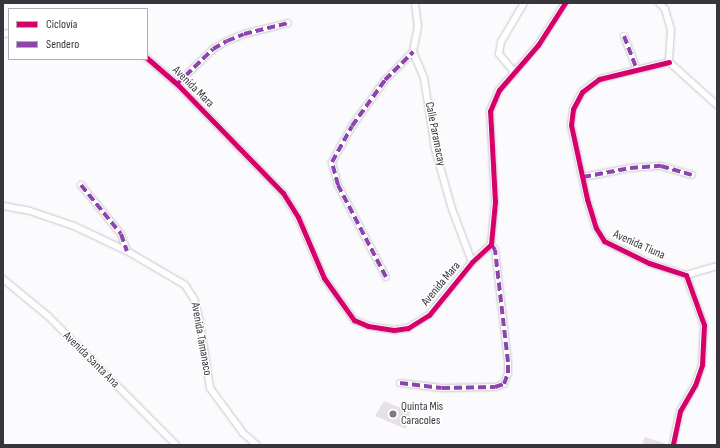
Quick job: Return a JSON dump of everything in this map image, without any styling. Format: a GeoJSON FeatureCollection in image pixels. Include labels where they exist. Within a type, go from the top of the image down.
{"type":"FeatureCollection","features":[{"type":"Feature","properties":{"kind":"street"},"geometry":{"type":"LineString","coordinates":[[386,277],[338,185],[332,162],[352,126],[385,80],[413,52],[418,26],[415,3]]}},
{"type":"Feature","properties":{"kind":"street"},"geometry":{"type":"LineString","coordinates":[[516,73],[499,54],[501,42],[524,3]]}},
{"type":"Feature","properties":{"kind":"street"},"geometry":{"type":"LineString","coordinates":[[400,383],[442,388],[495,387],[504,384],[508,373],[508,362],[495,250],[491,244],[495,202],[490,112],[499,90],[516,73],[538,45],[565,3]]}},
{"type":"Feature","properties":{"kind":"street"},"geometry":{"type":"LineString","coordinates":[[659,3],[665,9],[671,30],[669,62],[717,105]]}},
{"type":"Feature","properties":{"kind":"street"},"geometry":{"type":"LineString","coordinates":[[177,84],[213,48],[244,34],[288,23]]}},
{"type":"Feature","properties":{"kind":"street"},"geometry":{"type":"LineString","coordinates":[[624,36],[637,70]]}},
{"type":"Feature","properties":{"kind":"street","name":"Calle Paramacay"},"geometry":{"type":"LineString","coordinates":[[413,52],[424,78],[435,149],[452,209],[472,262]]}},
{"type":"Feature","properties":{"kind":"street","name":"Avenida Mara"},"geometry":{"type":"LineString","coordinates":[[148,59],[177,84],[283,193],[298,217],[324,278],[354,320],[381,329],[394,330],[413,325],[429,315],[472,262],[491,244]]}},
{"type":"Feature","properties":{"kind":"street","name":"Avenida Tiuna"},"geometry":{"type":"LineString","coordinates":[[669,62],[599,79],[582,92],[573,109],[571,125],[596,228],[604,241],[649,263],[686,275]]}},
{"type":"Feature","properties":{"kind":"street"},"geometry":{"type":"LineString","coordinates":[[583,177],[630,168],[661,166],[692,175]]}},
{"type":"Feature","properties":{"kind":"street"},"geometry":{"type":"LineString","coordinates":[[81,185],[121,234],[127,251]]}},
{"type":"Feature","properties":{"kind":"street","name":"Avenida Tamanaco"},"geometry":{"type":"LineString","coordinates":[[3,206],[30,211],[74,226],[127,251],[185,285],[194,299],[200,322],[210,388],[242,433],[257,445]]}},
{"type":"Feature","properties":{"kind":"street"},"geometry":{"type":"LineString","coordinates":[[673,445],[680,411],[695,385],[704,351],[704,325],[686,275],[717,266]]}},
{"type":"Feature","properties":{"kind":"street","name":"Avenida Santa Ana"},"geometry":{"type":"LineString","coordinates":[[3,279],[48,316],[176,445]]}},
{"type":"Feature","properties":{"kind":"building","name":"Quinta Mis Caracoles"},"geometry":{"type":"Polygon","coordinates":[[[384,401],[410,412],[406,429],[375,416],[384,401]]]}},
{"type":"Feature","properties":{"kind":"building"},"geometry":{"type":"Polygon","coordinates":[[[645,437],[667,444],[667,445],[642,445],[645,437]]]}},
{"type":"Feature","properties":{"kind":"marked path"},"geometry":{"type":"LineString","coordinates":[[177,84],[213,49],[227,41],[244,34],[288,23]]}},
{"type":"Feature","properties":{"kind":"marked path"},"geometry":{"type":"LineString","coordinates":[[624,36],[637,70]]}},
{"type":"Feature","properties":{"kind":"marked path"},"geometry":{"type":"LineString","coordinates":[[386,277],[338,185],[332,162],[352,126],[385,80],[413,52]]}},
{"type":"Feature","properties":{"kind":"marked path"},"geometry":{"type":"LineString","coordinates":[[583,177],[630,168],[661,166],[692,175]]}},
{"type":"Feature","properties":{"kind":"marked path"},"geometry":{"type":"LineString","coordinates":[[81,185],[121,234],[127,251]]}},
{"type":"Feature","properties":{"kind":"marked path"},"geometry":{"type":"LineString","coordinates":[[400,383],[442,388],[495,387],[504,384],[508,373],[508,362],[495,250],[491,244]]}},
{"type":"Feature","properties":{"kind":"cycle path"},"geometry":{"type":"LineString","coordinates":[[148,59],[177,84],[283,193],[298,217],[324,278],[354,320],[368,326],[394,330],[408,328],[429,315],[472,262],[491,244],[495,202],[490,111],[499,90],[538,45],[565,3]]}},
{"type":"Feature","properties":{"kind":"cycle path"},"geometry":{"type":"LineString","coordinates":[[669,62],[599,79],[582,92],[573,109],[571,125],[587,199],[596,228],[604,241],[649,263],[686,275],[704,325],[702,365],[695,385],[680,411],[673,445]]}},
{"type":"Feature","properties":{"kind":"place","name":"Quinta Mis Caracoles"},"geometry":{"type":"Point","coordinates":[393,414]}}]}
